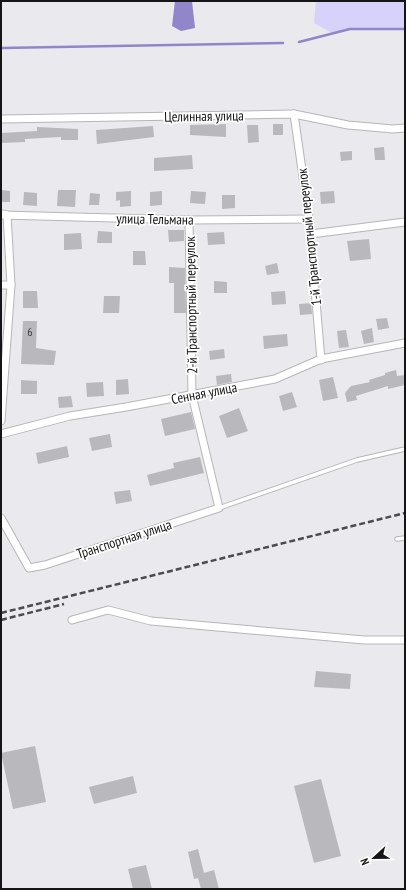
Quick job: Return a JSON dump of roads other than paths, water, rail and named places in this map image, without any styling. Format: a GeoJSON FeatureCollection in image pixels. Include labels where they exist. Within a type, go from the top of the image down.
{"type":"FeatureCollection","features":[{"type":"Feature","properties":{"kind":"street","name":"Целинная улица"},"geometry":{"type":"LineString","coordinates":[[1,119],[294,114],[348,125],[393,129],[405,128]]}},
{"type":"Feature","properties":{"kind":"street","name":"1-й Транспортный переулок"},"geometry":{"type":"LineString","coordinates":[[294,114],[309,219],[321,359]]}},
{"type":"Feature","properties":{"kind":"street","name":"улица Тельмана"},"geometry":{"type":"LineString","coordinates":[[3,214],[189,220],[309,219]]}},
{"type":"Feature","properties":{"kind":"street"},"geometry":{"type":"LineString","coordinates":[[1,421],[4,356],[11,285],[3,214]]}},
{"type":"Feature","properties":{"kind":"street","name":"2-й Транспортный переулок"},"geometry":{"type":"LineString","coordinates":[[189,220],[192,395],[219,508]]}},
{"type":"Feature","properties":{"kind":"street"},"geometry":{"type":"LineString","coordinates":[[310,234],[405,222]]}},
{"type":"Feature","properties":{"kind":"street"},"geometry":{"type":"LineString","coordinates":[[1,285],[11,285]]}},
{"type":"Feature","properties":{"kind":"street","name":"Сенная улица"},"geometry":{"type":"LineString","coordinates":[[1,434],[70,416],[275,380],[321,359],[405,343]]}},
{"type":"Feature","properties":{"kind":"street","name":"Транспортная улица"},"geometry":{"type":"LineString","coordinates":[[1,518],[29,568],[45,565],[219,508]]}},
{"type":"Feature","properties":{"kind":"street"},"geometry":{"type":"LineString","coordinates":[[72,620],[108,610],[151,621],[364,640],[405,640]]}},
{"type":"Feature","properties":{"kind":"lane"},"geometry":{"type":"LineString","coordinates":[[219,508],[357,460],[405,449]]}},
{"type":"Feature","properties":{"kind":"lane"},"geometry":{"type":"LineString","coordinates":[[397,539],[405,538]]}},
{"type":"Feature","properties":{"kind":"waterway"},"geometry":{"type":"LineString","coordinates":[[299,42],[350,29],[405,29]]}},
{"type":"Feature","properties":{"kind":"waterway"},"geometry":{"type":"LineString","coordinates":[[1,48],[283,43]]}},
{"type":"Feature","properties":{"kind":"railway"},"geometry":{"type":"LineString","coordinates":[[1,613],[405,513]]}},
{"type":"Feature","properties":{"kind":"railway"},"geometry":{"type":"LineString","coordinates":[[1,620],[64,604]]}}]}
